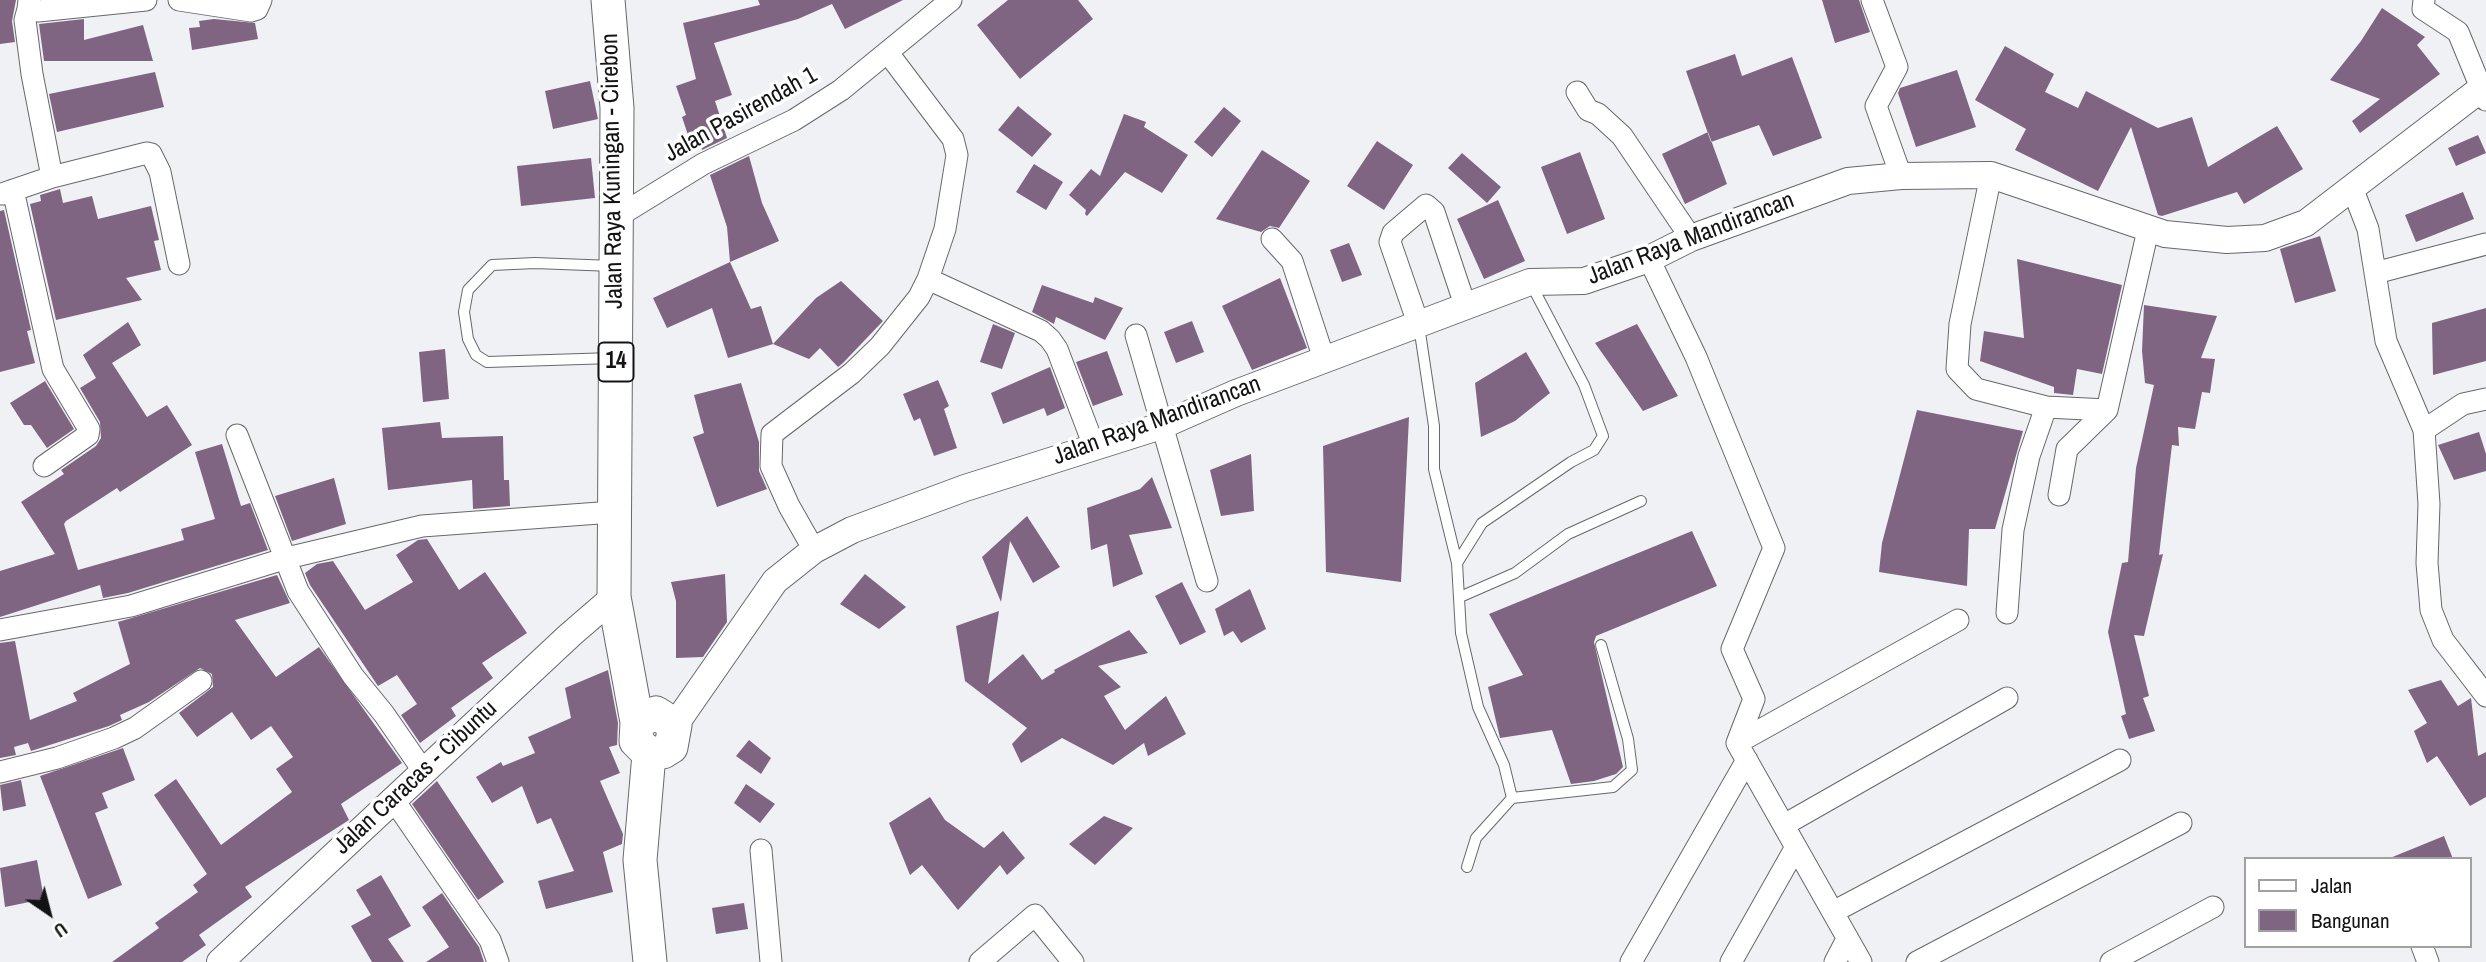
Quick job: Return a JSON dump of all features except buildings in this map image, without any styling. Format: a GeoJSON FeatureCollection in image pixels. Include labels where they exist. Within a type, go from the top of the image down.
{"type":"FeatureCollection","features":[{"type":"Feature","properties":{"kind":"highway","name":"Jalan Raya Kuningan - Cirebon"},"geometry":{"type":"LineString","coordinates":[[609,0],[617,108],[614,597],[637,722],[636,741],[649,754],[640,860],[650,962]]}},
{"type":"Feature","properties":{"kind":"highway"},"geometry":{"type":"LineString","coordinates":[[637,722],[656,713],[675,725]]}},
{"type":"Feature","properties":{"kind":"highway","name":"Jalan Raya Mandirancan"},"geometry":{"type":"LineString","coordinates":[[649,754],[671,747],[675,725]]}},
{"type":"Feature","properties":{"kind":"street"},"geometry":{"type":"LineString","coordinates":[[52,177],[32,74],[25,20],[28,5],[67,10],[146,0]]}},
{"type":"Feature","properties":{"kind":"street"},"geometry":{"type":"LineString","coordinates":[[179,0],[251,11],[257,9],[261,0]]}},
{"type":"Feature","properties":{"kind":"street","name":"Jalan Pasirendah 1"},"geometry":{"type":"LineString","coordinates":[[617,218],[703,164],[794,120],[841,90],[951,0]]}},
{"type":"Feature","properties":{"kind":"street"},"geometry":{"type":"LineString","coordinates":[[1872,0],[1897,67],[1876,106],[1901,176]]}},
{"type":"Feature","properties":{"kind":"street"},"geometry":{"type":"LineString","coordinates":[[2424,0],[2423,9],[2458,32],[2485,91]]}},
{"type":"Feature","properties":{"kind":"street"},"geometry":{"type":"LineString","coordinates":[[814,551],[771,466],[772,434],[852,373],[880,346],[919,297],[945,229],[957,155],[953,139],[888,53]]}},
{"type":"Feature","properties":{"kind":"street","name":"Jalan Raya Mandirancan"},"geometry":{"type":"LineString","coordinates":[[675,725],[775,581],[814,551],[863,527],[965,488],[1161,426],[1324,359],[1530,282],[1584,281],[1649,259],[1691,238],[1848,181],[1901,176],[1991,175],[2148,230],[2227,240],[2265,238],[2306,223],[2485,91]]}},
{"type":"Feature","properties":{"kind":"street"},"geometry":{"type":"LineString","coordinates":[[1577,92],[1588,110],[1598,114],[1622,136],[1691,238]]}},
{"type":"Feature","properties":{"kind":"street"},"geometry":{"type":"LineString","coordinates":[[44,466],[88,435],[89,429],[53,369],[7,192],[52,177],[151,154],[160,172],[178,264]]}},
{"type":"Feature","properties":{"kind":"street"},"geometry":{"type":"LineString","coordinates":[[1991,175],[1960,324],[1957,369],[1976,389],[2010,400],[2046,407],[2107,410]]}},
{"type":"Feature","properties":{"kind":"street"},"geometry":{"type":"LineString","coordinates":[[2353,190],[2368,229],[2386,341],[2424,430],[2429,504],[2427,563],[2431,610],[2443,639],[2486,696]]}},
{"type":"Feature","properties":{"kind":"street"},"geometry":{"type":"LineString","coordinates":[[1418,323],[1390,242],[1393,233],[1426,205],[1434,212],[1465,305]]}},
{"type":"Feature","properties":{"kind":"street"},"geometry":{"type":"LineString","coordinates":[[2059,495],[2067,449],[2107,410],[2148,230]]}},
{"type":"Feature","properties":{"kind":"street"},"geometry":{"type":"LineString","coordinates":[[1272,239],[1292,261],[1324,359]]}},
{"type":"Feature","properties":{"kind":"street"},"geometry":{"type":"LineString","coordinates":[[2375,273],[2486,244]]}},
{"type":"Feature","properties":{"kind":"street"},"geometry":{"type":"LineString","coordinates":[[1631,962],[1742,751],[1754,699],[1732,649],[1774,548],[1696,357],[1649,259]]}},
{"type":"Feature","properties":{"kind":"street"},"geometry":{"type":"LineString","coordinates":[[928,279],[1041,331],[1050,339],[1057,349],[1094,446]]}},
{"type":"Feature","properties":{"kind":"street"},"geometry":{"type":"LineString","coordinates":[[1136,335],[1207,581]]}},
{"type":"Feature","properties":{"kind":"street"},"geometry":{"type":"LineString","coordinates":[[2424,430],[2463,404],[2486,399]]}},
{"type":"Feature","properties":{"kind":"street"},"geometry":{"type":"LineString","coordinates":[[2007,613],[2013,530],[2029,456],[2046,407]]}},
{"type":"Feature","properties":{"kind":"street"},"geometry":{"type":"LineString","coordinates":[[237,435],[298,591],[316,624],[424,772]]}},
{"type":"Feature","properties":{"kind":"street"},"geometry":{"type":"LineString","coordinates":[[0,630],[131,606],[287,558],[422,526],[613,512]]}},
{"type":"Feature","properties":{"kind":"street","name":"Jalan Caracas - Cibuntu"},"geometry":{"type":"LineString","coordinates":[[220,962],[614,597]]}},
{"type":"Feature","properties":{"kind":"street"},"geometry":{"type":"LineString","coordinates":[[1742,751],[1958,620]]}},
{"type":"Feature","properties":{"kind":"street"},"geometry":{"type":"LineString","coordinates":[[0,772],[57,758],[114,738],[135,728],[201,681]]}},
{"type":"Feature","properties":{"kind":"street"},"geometry":{"type":"LineString","coordinates":[[1784,825],[2007,698]]}},
{"type":"Feature","properties":{"kind":"street"},"geometry":{"type":"LineString","coordinates":[[1742,751],[1861,962]]}},
{"type":"Feature","properties":{"kind":"street"},"geometry":{"type":"LineString","coordinates":[[1833,912],[2120,760]]}},
{"type":"Feature","properties":{"kind":"street"},"geometry":{"type":"LineString","coordinates":[[393,799],[490,940],[498,962]]}},
{"type":"Feature","properties":{"kind":"street"},"geometry":{"type":"LineString","coordinates":[[1917,962],[2181,823]]}},
{"type":"Feature","properties":{"kind":"street"},"geometry":{"type":"LineString","coordinates":[[1731,962],[1796,847]]}},
{"type":"Feature","properties":{"kind":"street"},"geometry":{"type":"LineString","coordinates":[[761,850],[771,962]]}},
{"type":"Feature","properties":{"kind":"street"},"geometry":{"type":"LineString","coordinates":[[2111,962],[2213,907]]}},
{"type":"Feature","properties":{"kind":"street"},"geometry":{"type":"LineString","coordinates":[[980,962],[1035,915],[1073,962]]}},
{"type":"Feature","properties":{"kind":"street"},"geometry":{"type":"LineString","coordinates":[[1835,962],[1847,939]]}},
{"type":"Feature","properties":{"kind":"lane"},"geometry":{"type":"LineString","coordinates":[[614,266],[535,263],[492,265],[468,290],[464,312],[468,339],[476,355],[487,362],[616,358]]}},
{"type":"Feature","properties":{"kind":"lane"},"geometry":{"type":"LineString","coordinates":[[1457,563],[1482,523],[1571,462],[1594,450],[1603,436],[1584,385],[1530,282]]}},
{"type":"Feature","properties":{"kind":"lane"},"geometry":{"type":"LineString","coordinates":[[1418,323],[1434,426],[1434,469],[1457,563],[1461,633],[1478,707],[1504,765],[1512,798]]}},
{"type":"Feature","properties":{"kind":"lane"},"geometry":{"type":"LineString","coordinates":[[1460,597],[1515,573],[1568,534],[1641,501]]}},
{"type":"Feature","properties":{"kind":"lane"},"geometry":{"type":"LineString","coordinates":[[1467,867],[1476,838],[1512,798],[1613,787],[1632,770],[1628,739],[1601,645]]}}]}
